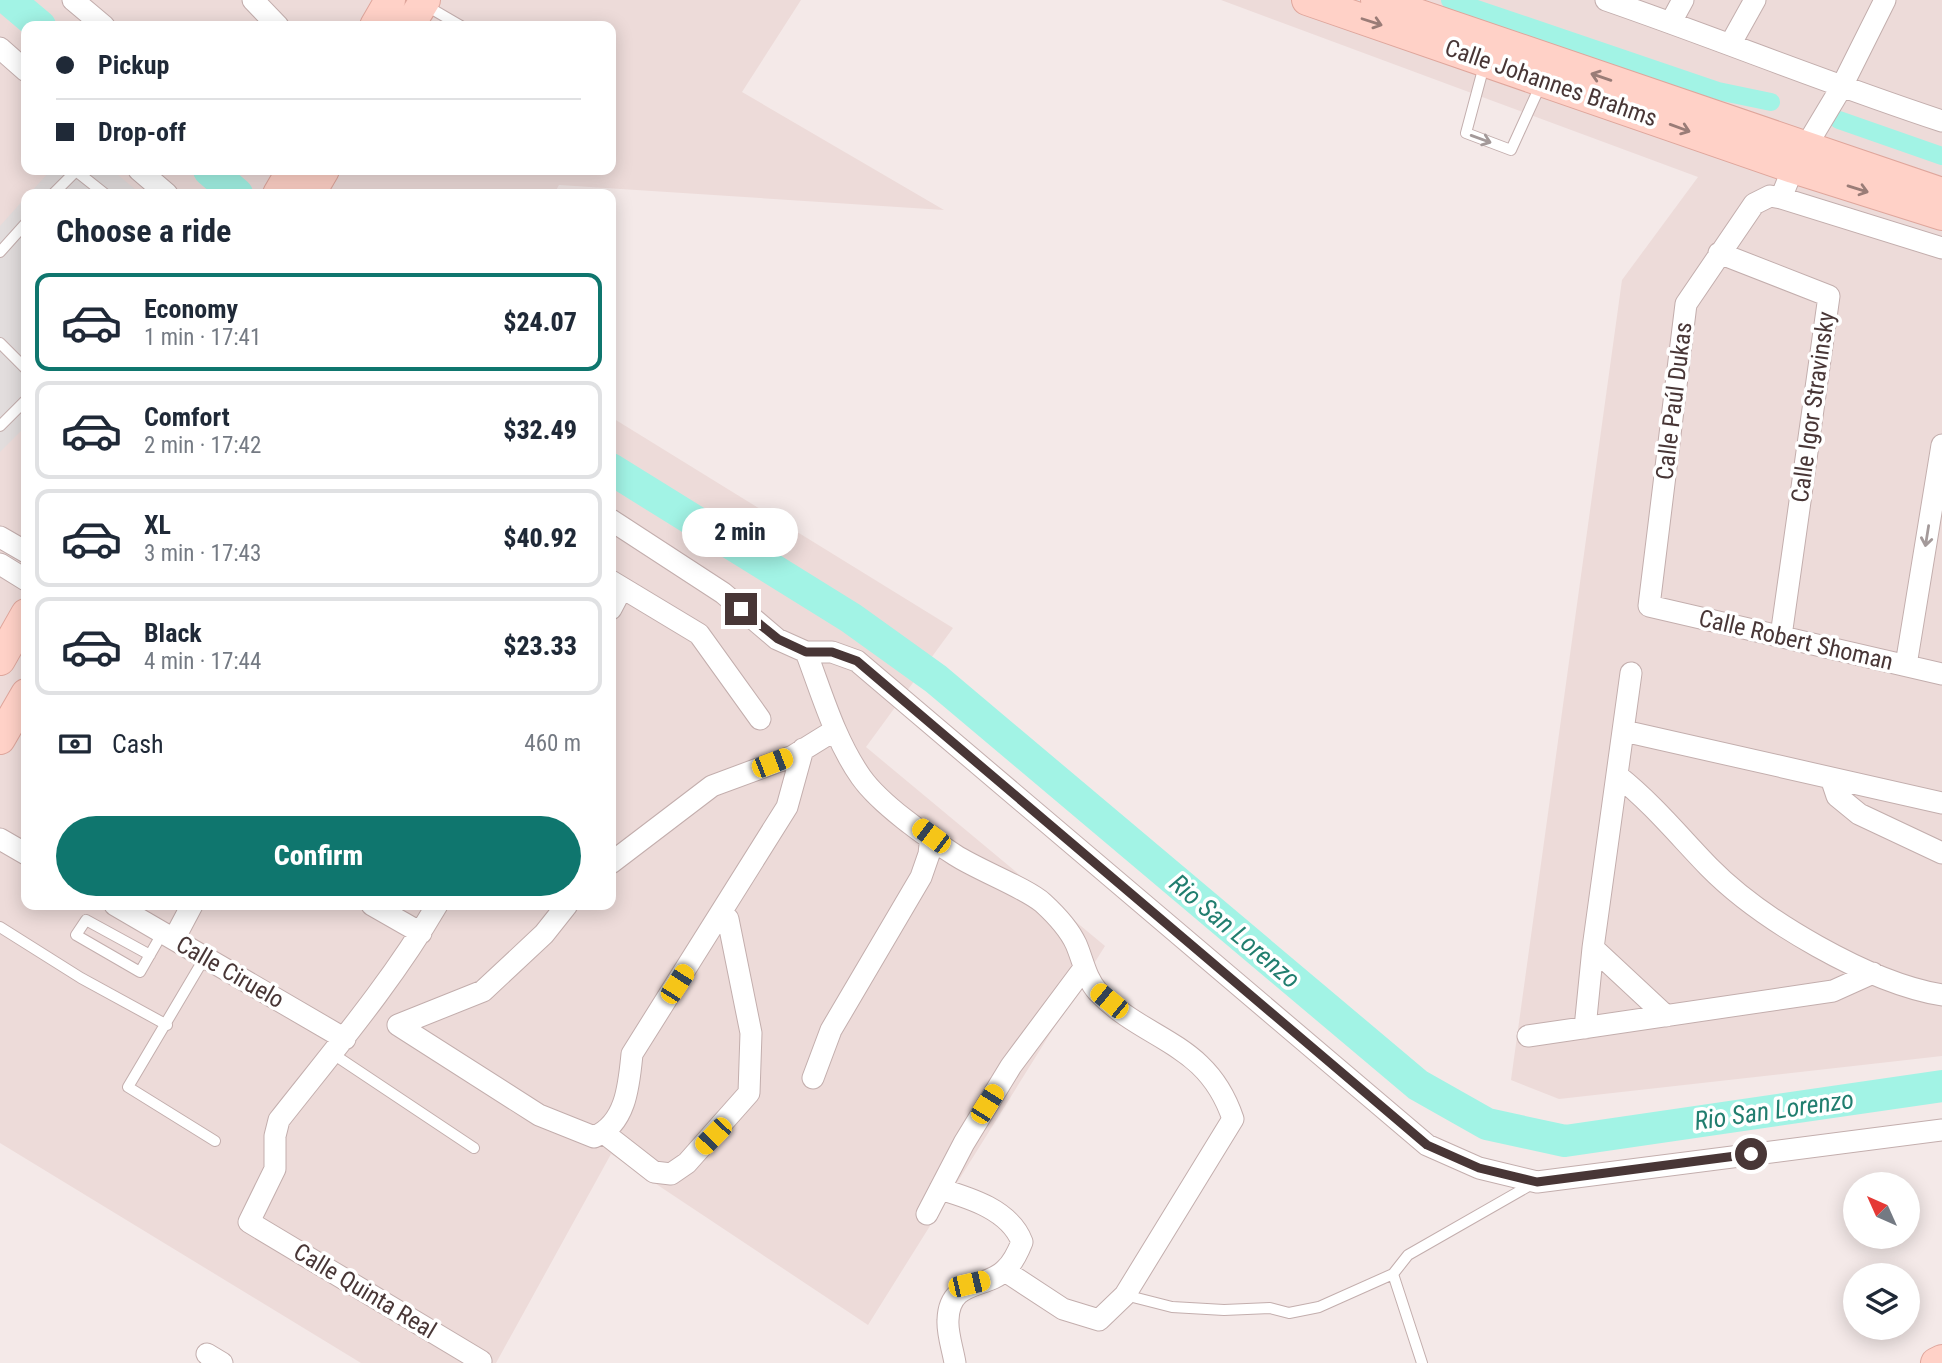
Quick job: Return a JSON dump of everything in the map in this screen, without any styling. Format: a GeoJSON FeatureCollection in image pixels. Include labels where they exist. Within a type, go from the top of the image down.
{"type":"FeatureCollection","features":[{"type":"Feature","properties":{"kind":"main road"},"geometry":{"type":"LineString","coordinates":[[378,21],[390,0]]}},
{"type":"Feature","properties":{"kind":"main road","name":"Calle Johannes Brahms"},"geometry":{"type":"LineString","coordinates":[[1307,0],[1544,79],[1799,157]]}},
{"type":"Feature","properties":{"kind":"main road","name":"Calle Johannes Brahms"},"geometry":{"type":"LineString","coordinates":[[1376,0],[1799,157]]}},
{"type":"Feature","properties":{"kind":"main road"},"geometry":{"type":"LineString","coordinates":[[1799,157],[1942,193]]}},
{"type":"Feature","properties":{"kind":"main road"},"geometry":{"type":"LineString","coordinates":[[1799,157],[1942,215]]}},
{"type":"Feature","properties":{"kind":"main road"},"geometry":{"type":"LineString","coordinates":[[288,181],[308,175]]}},
{"type":"Feature","properties":{"kind":"main road"},"geometry":{"type":"LineString","coordinates":[[0,660],[17,619]]}},
{"type":"Feature","properties":{"kind":"main road"},"geometry":{"type":"LineString","coordinates":[[0,739],[21,705]]}},
{"type":"Feature","properties":{"kind":"main road"},"geometry":{"type":"LineString","coordinates":[[1936,1363],[1942,1360]]}},
{"type":"Feature","properties":{"kind":"street"},"geometry":{"type":"LineString","coordinates":[[73,0],[98,21]]}},
{"type":"Feature","properties":{"kind":"street"},"geometry":{"type":"LineString","coordinates":[[253,0],[273,21]]}},
{"type":"Feature","properties":{"kind":"street"},"geometry":{"type":"LineString","coordinates":[[1606,0],[1731,43],[1840,88],[1942,121]]}},
{"type":"Feature","properties":{"kind":"street"},"geometry":{"type":"LineString","coordinates":[[1671,22],[1683,0]]}},
{"type":"Feature","properties":{"kind":"street"},"geometry":{"type":"LineString","coordinates":[[1731,43],[1755,0]]}},
{"type":"Feature","properties":{"kind":"street"},"geometry":{"type":"LineString","coordinates":[[1885,0],[1840,88],[1799,157],[1782,198],[1942,248]]}},
{"type":"Feature","properties":{"kind":"street"},"geometry":{"type":"LineString","coordinates":[[0,48],[21,67]]}},
{"type":"Feature","properties":{"kind":"street"},"geometry":{"type":"LineString","coordinates":[[145,175],[161,189]]}},
{"type":"Feature","properties":{"kind":"street","name":"Calle Paúl Dukas"},"geometry":{"type":"LineString","coordinates":[[1649,606],[1686,304],[1718,253],[1754,204],[1770,196],[1782,198]]}},
{"type":"Feature","properties":{"kind":"street","name":"Calle Igor Stravinsky"},"geometry":{"type":"LineString","coordinates":[[1718,253],[1829,296],[1781,636]]}},
{"type":"Feature","properties":{"kind":"street"},"geometry":{"type":"LineString","coordinates":[[1906,665],[1942,445]]}},
{"type":"Feature","properties":{"kind":"street"},"geometry":{"type":"LineString","coordinates":[[616,523],[723,593],[778,639],[806,652],[832,652],[857,661],[1427,1145],[1479,1168],[1537,1182],[1942,1130]]}},
{"type":"Feature","properties":{"kind":"street"},"geometry":{"type":"LineString","coordinates":[[0,537],[21,549]]}},
{"type":"Feature","properties":{"kind":"street"},"geometry":{"type":"LineString","coordinates":[[0,564],[21,577]]}},
{"type":"Feature","properties":{"kind":"street"},"geometry":{"type":"LineString","coordinates":[[617,585],[699,634],[760,719]]}},
{"type":"Feature","properties":{"kind":"street","name":"Calle Robert Shoman"},"geometry":{"type":"LineString","coordinates":[[1649,606],[1942,674]]}},
{"type":"Feature","properties":{"kind":"street"},"geometry":{"type":"LineString","coordinates":[[806,652],[835,730],[862,779],[954,855],[1041,901],[1076,943],[1084,968],[1097,991],[1122,1011],[1172,1042],[1212,1076],[1227,1100],[1233,1119],[1125,1295],[1099,1320],[1063,1309],[1005,1271]]}},
{"type":"Feature","properties":{"kind":"street"},"geometry":{"type":"LineString","coordinates":[[1585,1028],[1593,948],[1631,673]]}},
{"type":"Feature","properties":{"kind":"street"},"geometry":{"type":"LineString","coordinates":[[616,859],[712,786],[803,750],[835,730]]}},
{"type":"Feature","properties":{"kind":"street"},"geometry":{"type":"LineString","coordinates":[[1624,731],[1942,803]]}},
{"type":"Feature","properties":{"kind":"street"},"geometry":{"type":"LineString","coordinates":[[563,910],[544,934],[483,990],[398,1025],[539,1115],[594,1137],[604,1133],[619,1117],[629,1080],[632,1054],[723,914],[787,807],[803,750]]}},
{"type":"Feature","properties":{"kind":"street"},"geometry":{"type":"LineString","coordinates":[[1618,776],[1644,797],[1711,870],[1778,923],[1873,973],[1942,995]]}},
{"type":"Feature","properties":{"kind":"street"},"geometry":{"type":"LineString","coordinates":[[1831,778],[1837,796],[1859,814],[1942,853]]}},
{"type":"Feature","properties":{"kind":"street"},"geometry":{"type":"LineString","coordinates":[[813,1078],[831,1030],[921,877],[929,854],[931,836]]}},
{"type":"Feature","properties":{"kind":"street"},"geometry":{"type":"LineString","coordinates":[[0,839],[21,851]]}},
{"type":"Feature","properties":{"kind":"street","name":"Calle Ciruelo"},"geometry":{"type":"LineString","coordinates":[[124,910],[205,957],[339,1046]]}},
{"type":"Feature","properties":{"kind":"street"},"geometry":{"type":"LineString","coordinates":[[169,935],[188,910]]}},
{"type":"Feature","properties":{"kind":"street"},"geometry":{"type":"LineString","coordinates":[[381,910],[421,933]]}},
{"type":"Feature","properties":{"kind":"street"},"geometry":{"type":"LineString","coordinates":[[339,1046],[421,933],[434,910]]}},
{"type":"Feature","properties":{"kind":"street"},"geometry":{"type":"LineString","coordinates":[[604,1133],[654,1172],[671,1174],[696,1154],[749,1093],[751,1034],[728,919],[723,914]]}},
{"type":"Feature","properties":{"kind":"street"},"geometry":{"type":"LineString","coordinates":[[1593,948],[1666,1016]]}},
{"type":"Feature","properties":{"kind":"street"},"geometry":{"type":"LineString","coordinates":[[927,1214],[964,1143],[1011,1066],[1084,968]]}},
{"type":"Feature","properties":{"kind":"street"},"geometry":{"type":"LineString","coordinates":[[1528,1036],[1833,991],[1873,973]]}},
{"type":"Feature","properties":{"kind":"street","name":"Calle Quinta Real"},"geometry":{"type":"LineString","coordinates":[[339,1046],[279,1120],[275,1136],[275,1169],[249,1222],[481,1361]]}},
{"type":"Feature","properties":{"kind":"street"},"geometry":{"type":"LineString","coordinates":[[940,1189],[969,1198],[999,1213],[1017,1230],[1021,1242],[1005,1271],[991,1280],[969,1284],[954,1299],[947,1319],[955,1363]]}},
{"type":"Feature","properties":{"kind":"lane"},"geometry":{"type":"LineString","coordinates":[[419,10],[448,21]]}},
{"type":"Feature","properties":{"kind":"lane"},"geometry":{"type":"LineString","coordinates":[[1486,60],[1466,133],[1511,149],[1544,79]]}},
{"type":"Feature","properties":{"kind":"lane"},"geometry":{"type":"LineString","coordinates":[[58,189],[72,175]]}},
{"type":"Feature","properties":{"kind":"lane"},"geometry":{"type":"LineString","coordinates":[[81,175],[98,189]]}},
{"type":"Feature","properties":{"kind":"lane"},"geometry":{"type":"LineString","coordinates":[[0,251],[21,228]]}},
{"type":"Feature","properties":{"kind":"lane"},"geometry":{"type":"LineString","coordinates":[[0,343],[21,364]]}},
{"type":"Feature","properties":{"kind":"lane"},"geometry":{"type":"LineString","coordinates":[[0,426],[21,405]]}},
{"type":"Feature","properties":{"kind":"lane"},"geometry":{"type":"LineString","coordinates":[[150,955],[86,919],[76,935],[140,972],[150,955],[169,935]]}},
{"type":"Feature","properties":{"kind":"lane"},"geometry":{"type":"LineString","coordinates":[[0,927],[81,978],[167,1025]]}},
{"type":"Feature","properties":{"kind":"lane"},"geometry":{"type":"LineString","coordinates":[[205,957],[128,1087],[215,1141]]}},
{"type":"Feature","properties":{"kind":"lane"},"geometry":{"type":"LineString","coordinates":[[339,1046],[474,1148]]}},
{"type":"Feature","properties":{"kind":"lane"},"geometry":{"type":"LineString","coordinates":[[1125,1295],[1172,1307],[1224,1310],[1270,1308],[1289,1313],[1319,1307],[1392,1274],[1408,1255],[1537,1182]]}},
{"type":"Feature","properties":{"kind":"lane"},"geometry":{"type":"LineString","coordinates":[[1392,1274],[1422,1363]]}},
{"type":"Feature","properties":{"kind":"shaded area"},"geometry":{"type":"Polygon","coordinates":[[[0,0],[801,0],[742,92],[944,210],[559,185],[557,189],[21,189],[21,910],[616,910],[616,420],[953,628],[866,747],[1105,946],[868,1325],[611,1154],[496,1363],[361,1363],[0,1143],[0,0]]]}},
{"type":"Feature","properties":{"kind":"shaded area"},"geometry":{"type":"Polygon","coordinates":[[[1221,0],[1942,0],[1942,1056],[1559,1099],[1511,1080],[1622,280],[1698,177],[1221,0]]]}},
{"type":"Feature","properties":{"kind":"shaded area"},"geometry":{"type":"Polygon","coordinates":[[[46,175],[118,175],[135,189],[34,189],[46,175]]]}},
{"type":"Feature","properties":{"kind":"shaded area"},"geometry":{"type":"Polygon","coordinates":[[[21,203],[21,431],[0,452],[0,226],[21,203]]]}},
{"type":"Feature","properties":{"kind":"waterway","name":"Rio San Lorenzo"},"geometry":{"type":"LineString","coordinates":[[9,0],[34,21]]}},
{"type":"Feature","properties":{"kind":"waterway"},"geometry":{"type":"LineString","coordinates":[[1450,0],[1718,91],[1771,102]]}},
{"type":"Feature","properties":{"kind":"waterway"},"geometry":{"type":"LineString","coordinates":[[1839,120],[1942,156]]}},
{"type":"Feature","properties":{"kind":"waterway","name":"Rio San Lorenzo"},"geometry":{"type":"LineString","coordinates":[[215,175],[231,189]]}},
{"type":"Feature","properties":{"kind":"waterway","name":"Rio San Lorenzo"},"geometry":{"type":"LineString","coordinates":[[616,472],[851,618],[936,679],[1418,1085],[1487,1124],[1565,1141],[1942,1086]]}},
{"type":"Feature","properties":{"kind":"route"},"geometry":{"type":"LineString","coordinates":[[741,609],[778,639],[806,652],[832,652],[857,661],[1427,1145],[1479,1168],[1537,1182],[1751,1154]]}}]}
